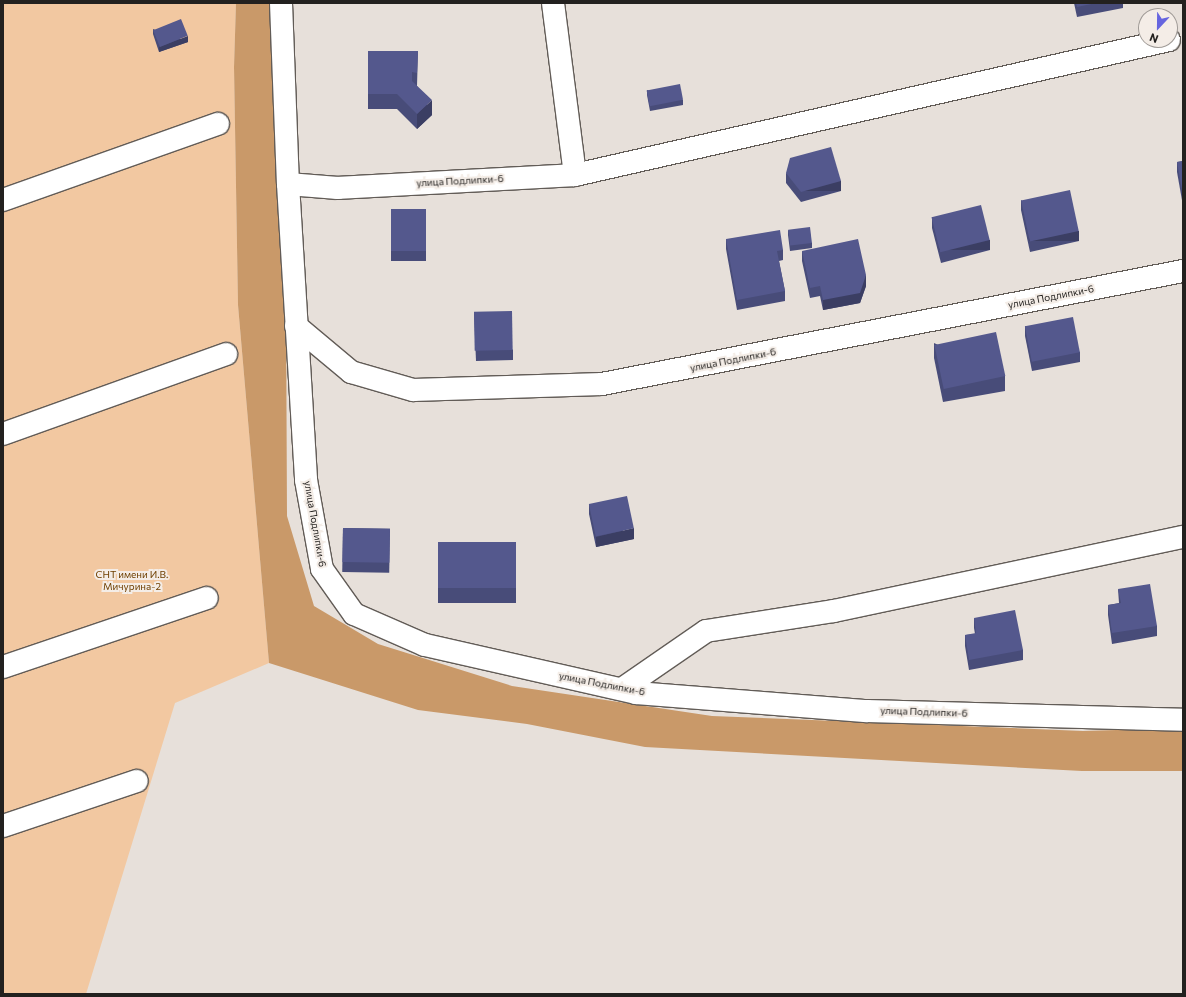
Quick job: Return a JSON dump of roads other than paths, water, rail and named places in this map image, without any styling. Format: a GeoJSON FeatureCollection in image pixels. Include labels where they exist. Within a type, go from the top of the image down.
{"type":"FeatureCollection","features":[{"type":"Feature","properties":{"kind":"street","name":"улица Подлипки-6"},"geometry":{"type":"LineString","coordinates":[[281,3],[288,184],[306,480],[322,569],[354,614],[425,645],[622,690],[867,711],[1183,720]]}},
{"type":"Feature","properties":{"kind":"street"},"geometry":{"type":"LineString","coordinates":[[553,3],[575,175]]}},
{"type":"Feature","properties":{"kind":"street","name":"улица Подлипки-6"},"geometry":{"type":"LineString","coordinates":[[288,184],[338,188],[575,175],[1138,47]]}},
{"type":"Feature","properties":{"kind":"street"},"geometry":{"type":"LineString","coordinates":[[3,200],[218,124]]}},
{"type":"Feature","properties":{"kind":"street","name":"улица Подлипки-6"},"geometry":{"type":"LineString","coordinates":[[296,326],[351,372],[413,390],[602,384],[1183,271]]}},
{"type":"Feature","properties":{"kind":"street"},"geometry":{"type":"LineString","coordinates":[[3,434],[226,354]]}},
{"type":"Feature","properties":{"kind":"street"},"geometry":{"type":"LineString","coordinates":[[622,690],[706,631],[834,611],[1183,537]]}},
{"type":"Feature","properties":{"kind":"street"},"geometry":{"type":"LineString","coordinates":[[3,667],[207,598]]}},
{"type":"Feature","properties":{"kind":"street"},"geometry":{"type":"LineString","coordinates":[[3,826],[137,781]]}},
{"type":"Feature","properties":{"kind":"park label","name":"СНТ имени И.В. Мичурина-2"},"geometry":{"type":"Point","coordinates":[132,580]}}]}
